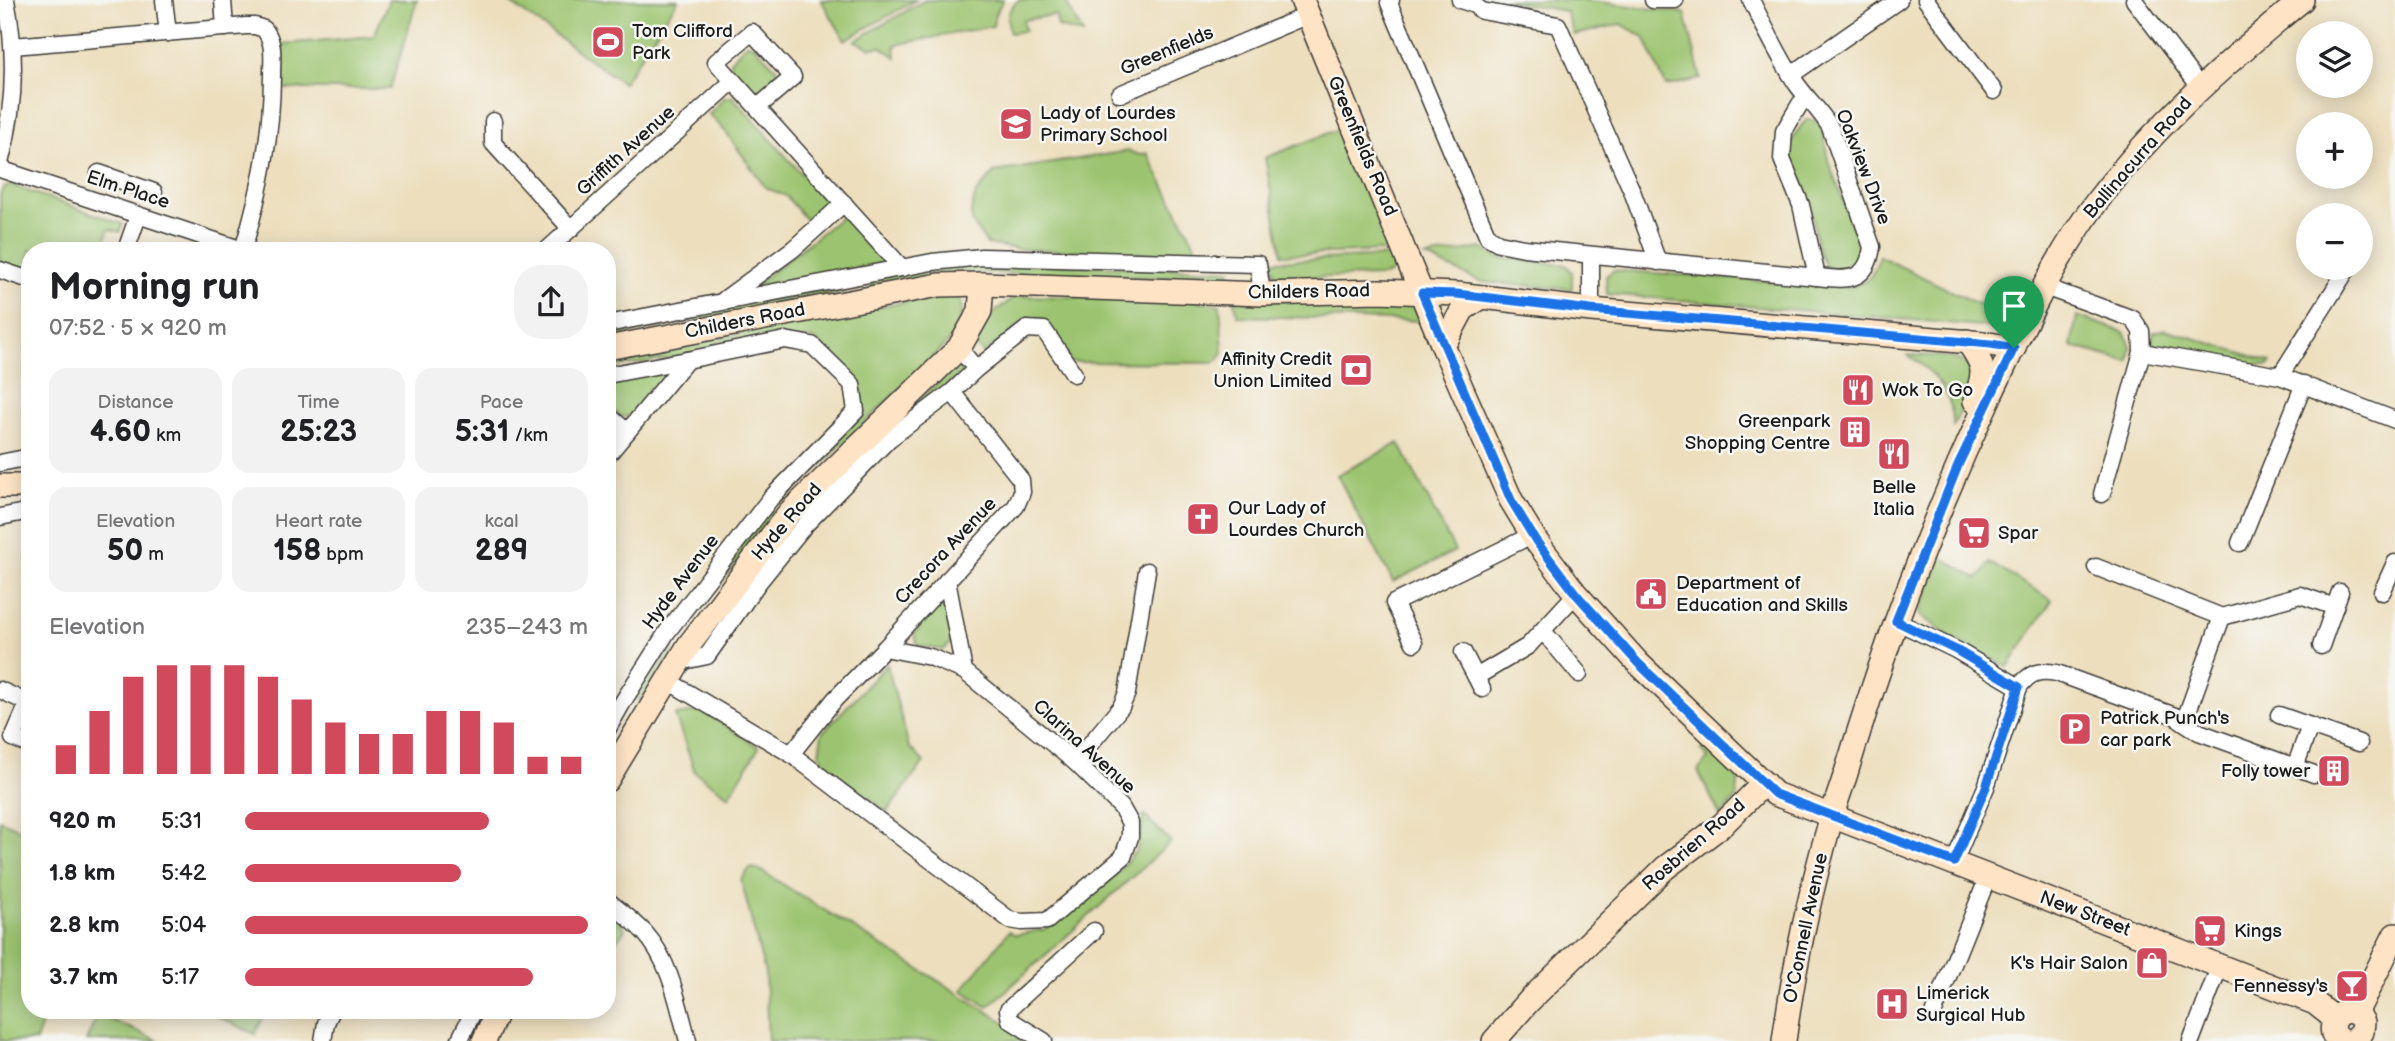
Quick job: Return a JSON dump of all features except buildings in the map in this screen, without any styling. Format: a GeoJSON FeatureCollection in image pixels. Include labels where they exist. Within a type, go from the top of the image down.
{"type":"FeatureCollection","features":[{"type":"Feature","properties":{"kind":"main road","name":"Ballinacurra Road"},"geometry":{"type":"LineString","coordinates":[[1970,438],[2045,287],[2097,202],[2162,125],[2200,87],[2302,0]]}},
{"type":"Feature","properties":{"kind":"main road","name":"Greenfields Road"},"geometry":{"type":"LineString","coordinates":[[1305,8],[1422,293]]}},
{"type":"Feature","properties":{"kind":"main road","name":"Childers Road"},"geometry":{"type":"LineString","coordinates":[[616,346],[939,285],[982,284],[1262,294],[1379,291],[1422,293],[1591,310],[1967,341],[2014,348]]}},
{"type":"Feature","properties":{"kind":"main road","name":"Hyde Road"},"geometry":{"type":"LineString","coordinates":[[616,760],[679,663],[788,513],[959,348],[980,311],[982,284]]}},
{"type":"Feature","properties":{"kind":"main road","name":"Rosbrien Road"},"geometry":{"type":"LineString","coordinates":[[1422,293],[1511,500],[1532,535],[1576,594],[1638,663],[1764,783],[1722,825],[1665,867],[1529,1001],[1494,1041]]}},
{"type":"Feature","properties":{"kind":"main road"},"geometry":{"type":"LineString","coordinates":[[1443,346],[1463,309],[1482,297]]}},
{"type":"Feature","properties":{"kind":"main road"},"geometry":{"type":"LineString","coordinates":[[1967,341],[1984,370],[1968,420],[1970,438]]}},
{"type":"Feature","properties":{"kind":"main road","name":"O'Connell Avenue"},"geometry":{"type":"LineString","coordinates":[[1784,1041],[1791,988],[1806,916],[1832,816],[1896,621],[1970,438]]}},
{"type":"Feature","properties":{"kind":"main road"},"geometry":{"type":"LineString","coordinates":[[0,486],[21,486]]}},
{"type":"Feature","properties":{"kind":"main road","name":"New Street"},"geometry":{"type":"LineString","coordinates":[[1764,783],[1775,794],[2315,1003],[2347,1034]]}},
{"type":"Feature","properties":{"kind":"main road"},"geometry":{"type":"LineString","coordinates":[[2347,1034],[2395,935]]}},
{"type":"Feature","properties":{"kind":"main road"},"geometry":{"type":"LineString","coordinates":[[484,1041],[486,1019]]}},
{"type":"Feature","properties":{"kind":"street"},"geometry":{"type":"LineString","coordinates":[[0,163],[12,99],[13,46],[6,0]]}},
{"type":"Feature","properties":{"kind":"street"},"geometry":{"type":"LineString","coordinates":[[164,0],[168,33]]}},
{"type":"Feature","properties":{"kind":"street"},"geometry":{"type":"LineString","coordinates":[[223,0],[225,28]]}},
{"type":"Feature","properties":{"kind":"street","name":"Oakview Drive"},"geometry":{"type":"LineString","coordinates":[[1391,0],[1389,4],[1488,237],[1499,243],[1658,262],[1842,279],[1855,277],[1865,270],[1872,247],[1830,127],[1820,110],[1806,98]]}},
{"type":"Feature","properties":{"kind":"street"},"geometry":{"type":"LineString","coordinates":[[1460,0],[1473,4],[1482,11],[1558,25],[1632,191],[1658,262]]}},
{"type":"Feature","properties":{"kind":"street"},"geometry":{"type":"LineString","coordinates":[[1653,0],[1675,0]]}},
{"type":"Feature","properties":{"kind":"street"},"geometry":{"type":"LineString","coordinates":[[1751,0],[1806,98],[1784,131],[1782,159],[1801,205],[1817,277]]}},
{"type":"Feature","properties":{"kind":"street"},"geometry":{"type":"LineString","coordinates":[[1791,75],[1899,0]]}},
{"type":"Feature","properties":{"kind":"street"},"geometry":{"type":"LineString","coordinates":[[1926,0],[1994,91]]}},
{"type":"Feature","properties":{"kind":"street"},"geometry":{"type":"LineString","coordinates":[[2134,0],[2200,87]]}},
{"type":"Feature","properties":{"kind":"street","name":"Greenfields"},"geometry":{"type":"LineString","coordinates":[[1120,94],[1305,8]]}},
{"type":"Feature","properties":{"kind":"street"},"geometry":{"type":"LineString","coordinates":[[13,46],[260,27],[268,34],[272,45],[270,127],[261,189],[245,242]]}},
{"type":"Feature","properties":{"kind":"street"},"geometry":{"type":"LineString","coordinates":[[758,107],[793,77],[752,32],[716,62],[902,268]]}},
{"type":"Feature","properties":{"kind":"street","name":"Griffith Avenue"},"geometry":{"type":"LineString","coordinates":[[556,242],[732,82]]}},
{"type":"Feature","properties":{"kind":"street"},"geometry":{"type":"LineString","coordinates":[[493,121],[493,143],[571,229]]}},
{"type":"Feature","properties":{"kind":"street","name":"Elm Place"},"geometry":{"type":"LineString","coordinates":[[0,169],[218,242]]}},
{"type":"Feature","properties":{"kind":"street"},"geometry":{"type":"LineString","coordinates":[[99,173],[154,192]]}},
{"type":"Feature","properties":{"kind":"street"},"geometry":{"type":"LineString","coordinates":[[116,208],[124,182]]}},
{"type":"Feature","properties":{"kind":"street"},"geometry":{"type":"LineString","coordinates":[[720,302],[793,249],[844,202]]}},
{"type":"Feature","properties":{"kind":"street"},"geometry":{"type":"LineString","coordinates":[[129,242],[138,216]]}},
{"type":"Feature","properties":{"kind":"street"},"geometry":{"type":"LineString","coordinates":[[1591,255],[1591,310]]}},
{"type":"Feature","properties":{"kind":"street"},"geometry":{"type":"LineString","coordinates":[[616,322],[856,276],[982,257],[1258,264],[1262,294]]}},
{"type":"Feature","properties":{"kind":"street"},"geometry":{"type":"LineString","coordinates":[[0,270],[21,277]]}},
{"type":"Feature","properties":{"kind":"street"},"geometry":{"type":"LineString","coordinates":[[856,276],[861,300]]}},
{"type":"Feature","properties":{"kind":"street"},"geometry":{"type":"LineString","coordinates":[[2280,376],[2340,280]]}},
{"type":"Feature","properties":{"kind":"street"},"geometry":{"type":"LineString","coordinates":[[2045,287],[2133,318],[2141,331],[2142,352],[2102,494]]}},
{"type":"Feature","properties":{"kind":"street"},"geometry":{"type":"LineString","coordinates":[[788,513],[947,396],[1027,329],[1044,330],[1074,374]]}},
{"type":"Feature","properties":{"kind":"street","name":"Hyde Avenue"},"geometry":{"type":"LineString","coordinates":[[616,714],[667,632],[788,513],[856,411],[852,384],[812,345],[785,340],[687,360]]}},
{"type":"Feature","properties":{"kind":"street"},"geometry":{"type":"LineString","coordinates":[[959,348],[976,369]]}},
{"type":"Feature","properties":{"kind":"street"},"geometry":{"type":"LineString","coordinates":[[2142,352],[2280,376],[2395,420]]}},
{"type":"Feature","properties":{"kind":"street"},"geometry":{"type":"LineString","coordinates":[[616,372],[687,360]]}},
{"type":"Feature","properties":{"kind":"street"},"geometry":{"type":"LineString","coordinates":[[616,445],[687,360]]}},
{"type":"Feature","properties":{"kind":"street","name":"Crecora Avenue"},"geometry":{"type":"LineString","coordinates":[[885,648],[1016,506],[1022,492],[1021,480],[947,396],[923,381]]}},
{"type":"Feature","properties":{"kind":"street"},"geometry":{"type":"LineString","coordinates":[[2240,543],[2304,384]]}},
{"type":"Feature","properties":{"kind":"street"},"geometry":{"type":"LineString","coordinates":[[616,422],[627,432]]}},
{"type":"Feature","properties":{"kind":"street"},"geometry":{"type":"LineString","coordinates":[[0,463],[21,459]]}},
{"type":"Feature","properties":{"kind":"street"},"geometry":{"type":"LineString","coordinates":[[0,517],[21,513]]}},
{"type":"Feature","properties":{"kind":"street"},"geometry":{"type":"LineString","coordinates":[[1414,643],[1395,603],[1532,535]]}},
{"type":"Feature","properties":{"kind":"street"},"geometry":{"type":"LineString","coordinates":[[2382,592],[2395,563]]}},
{"type":"Feature","properties":{"kind":"street"},"geometry":{"type":"LineString","coordinates":[[2096,567],[2222,617],[2300,594],[2338,599],[2320,646]]}},
{"type":"Feature","properties":{"kind":"street"},"geometry":{"type":"LineString","coordinates":[[1075,762],[1121,707],[1127,692],[1147,571]]}},
{"type":"Feature","properties":{"kind":"street"},"geometry":{"type":"LineString","coordinates":[[947,580],[964,671]]}},
{"type":"Feature","properties":{"kind":"street"},"geometry":{"type":"LineString","coordinates":[[1463,652],[1479,683],[1528,646],[1576,594]]}},
{"type":"Feature","properties":{"kind":"street"},"geometry":{"type":"LineString","coordinates":[[2184,722],[2222,617]]}},
{"type":"Feature","properties":{"kind":"street"},"geometry":{"type":"LineString","coordinates":[[1896,621],[1956,650],[2019,687]]}},
{"type":"Feature","properties":{"kind":"street"},"geometry":{"type":"LineString","coordinates":[[1543,631],[1579,674]]}},
{"type":"Feature","properties":{"kind":"street","name":"Clarina Avenue"},"geometry":{"type":"LineString","coordinates":[[667,632],[679,663],[791,754],[1010,920],[1047,921],[1123,857],[1130,837],[1130,823],[1121,807],[1075,762],[964,671],[930,657],[885,648]]}},
{"type":"Feature","properties":{"kind":"street"},"geometry":{"type":"LineString","coordinates":[[791,754],[835,699],[885,648]]}},
{"type":"Feature","properties":{"kind":"street"},"geometry":{"type":"LineString","coordinates":[[1954,862],[1986,787],[2019,687],[2027,677],[2039,670],[2057,673],[2175,716],[2199,732],[2314,774]]}},
{"type":"Feature","properties":{"kind":"street"},"geometry":{"type":"LineString","coordinates":[[0,690],[21,698]]}},
{"type":"Feature","properties":{"kind":"street"},"geometry":{"type":"LineString","coordinates":[[624,700],[647,715]]}},
{"type":"Feature","properties":{"kind":"street"},"geometry":{"type":"LineString","coordinates":[[2279,715],[2359,743]]}},
{"type":"Feature","properties":{"kind":"street"},"geometry":{"type":"LineString","coordinates":[[21,720],[13,738],[21,741]]}},
{"type":"Feature","properties":{"kind":"street"},"geometry":{"type":"LineString","coordinates":[[2295,767],[2310,726]]}},
{"type":"Feature","properties":{"kind":"street"},"geometry":{"type":"LineString","coordinates":[[1933,1014],[1988,877]]}},
{"type":"Feature","properties":{"kind":"street"},"geometry":{"type":"LineString","coordinates":[[616,909],[646,934],[663,963],[674,989],[688,1041]]}},
{"type":"Feature","properties":{"kind":"street"},"geometry":{"type":"LineString","coordinates":[[1044,1041],[1010,1020],[1008,1010],[1094,932]]}},
{"type":"Feature","properties":{"kind":"street"},"geometry":{"type":"LineString","coordinates":[[2191,1041],[2220,965]]}},
{"type":"Feature","properties":{"kind":"street"},"geometry":{"type":"LineString","coordinates":[[323,1041],[328,1019]]}},
{"type":"Feature","properties":{"kind":"street"},"geometry":{"type":"LineString","coordinates":[[459,1041],[479,1019]]}},
{"type":"Feature","properties":{"kind":"green space"},"geometry":{"type":"Polygon","coordinates":[[[389,0],[417,0],[390,89],[283,89],[283,44],[374,36],[389,0]]]}},
{"type":"Feature","properties":{"kind":"green space","name":"Tom Clifford Park"},"geometry":{"type":"Polygon","coordinates":[[[506,0],[678,0],[623,83],[506,0]]]}},
{"type":"Feature","properties":{"kind":"green space"},"geometry":{"type":"Polygon","coordinates":[[[821,0],[916,0],[845,40],[821,0]]]}},
{"type":"Feature","properties":{"kind":"green space"},"geometry":{"type":"Polygon","coordinates":[[[925,0],[1003,0],[995,14],[993,26],[895,45],[896,57],[881,47],[870,48],[855,41],[925,0]]]}},
{"type":"Feature","properties":{"kind":"green space"},"geometry":{"type":"Polygon","coordinates":[[[1019,0],[1065,0],[1083,34],[1058,27],[1056,15],[1023,20],[1025,31],[1010,33],[1009,15],[1019,0]]]}},
{"type":"Feature","properties":{"kind":"green space"},"geometry":{"type":"Polygon","coordinates":[[[1502,0],[1584,0],[1685,13],[1701,79],[1666,86],[1644,37],[1621,24],[1574,35],[1565,11],[1502,0]]]}},
{"type":"Feature","properties":{"kind":"green space"},"geometry":{"type":"Polygon","coordinates":[[[747,43],[752,44],[776,68],[777,73],[758,94],[752,93],[730,69],[730,61],[747,43]]]}},
{"type":"Feature","properties":{"kind":"green space"},"geometry":{"type":"Polygon","coordinates":[[[725,97],[733,97],[826,201],[825,207],[808,222],[786,196],[766,188],[725,131],[709,114],[725,97]]]}},
{"type":"Feature","properties":{"kind":"green space"},"geometry":{"type":"Polygon","coordinates":[[[1806,120],[1814,120],[1822,125],[1828,160],[1861,248],[1863,257],[1853,271],[1833,274],[1818,249],[1810,203],[1790,153],[1793,140],[1806,120]]]}},
{"type":"Feature","properties":{"kind":"green space"},"geometry":{"type":"Polygon","coordinates":[[[1344,127],[1388,242],[1387,248],[1382,251],[1282,255],[1265,158],[1344,127]]]}},
{"type":"Feature","properties":{"kind":"green space"},"geometry":{"type":"Polygon","coordinates":[[[1128,151],[1140,155],[1147,153],[1201,256],[1017,249],[987,244],[972,222],[971,211],[976,193],[995,172],[1128,151]]]}},
{"type":"Feature","properties":{"kind":"green space"},"geometry":{"type":"Polygon","coordinates":[[[11,185],[123,224],[120,232],[109,229],[105,242],[21,242],[21,270],[0,264],[0,195],[3,188],[11,185]]]}},
{"type":"Feature","properties":{"kind":"green space"},"geometry":{"type":"Polygon","coordinates":[[[846,217],[882,256],[884,263],[753,287],[840,218],[846,217]]]}},
{"type":"Feature","properties":{"kind":"green space"},"geometry":{"type":"Polygon","coordinates":[[[1482,248],[1496,257],[1566,265],[1572,272],[1572,289],[1481,282],[1426,257],[1482,248]]]}},
{"type":"Feature","properties":{"kind":"green space"},"geometry":{"type":"Polygon","coordinates":[[[1391,256],[1397,265],[1391,273],[1384,276],[1277,278],[1272,266],[1273,261],[1391,256]]]}},
{"type":"Feature","properties":{"kind":"green space"},"geometry":{"type":"Polygon","coordinates":[[[1879,256],[2005,317],[1993,327],[1607,294],[1606,276],[1614,270],[1848,287],[1869,278],[1879,256]]]}},
{"type":"Feature","properties":{"kind":"green space"},"geometry":{"type":"Polygon","coordinates":[[[976,262],[1231,270],[1229,276],[1224,279],[943,272],[871,287],[870,278],[976,262]]]}},
{"type":"Feature","properties":{"kind":"green space"},"geometry":{"type":"Polygon","coordinates":[[[844,283],[847,287],[846,291],[616,336],[616,327],[844,283]]]}},
{"type":"Feature","properties":{"kind":"green space"},"geometry":{"type":"Polygon","coordinates":[[[936,296],[957,296],[962,307],[949,341],[784,501],[781,499],[859,416],[862,403],[861,391],[851,371],[813,338],[616,367],[616,357],[936,296]]]}},
{"type":"Feature","properties":{"kind":"green space"},"geometry":{"type":"Polygon","coordinates":[[[1016,296],[1190,299],[1220,305],[1223,352],[1213,363],[1071,362],[1043,320],[1026,320],[984,354],[976,346],[989,317],[1016,296]]]}},
{"type":"Feature","properties":{"kind":"green space"},"geometry":{"type":"Polygon","coordinates":[[[1234,300],[1391,300],[1414,305],[1423,321],[1238,316],[1234,300]]]}},
{"type":"Feature","properties":{"kind":"green space"},"geometry":{"type":"Polygon","coordinates":[[[2077,316],[2124,332],[2131,346],[2129,362],[2071,346],[2077,316]]]}},
{"type":"Feature","properties":{"kind":"green space"},"geometry":{"type":"Polygon","coordinates":[[[2165,329],[2271,362],[2269,366],[2158,351],[2152,342],[2155,332],[2165,329]]]}},
{"type":"Feature","properties":{"kind":"green space"},"geometry":{"type":"Polygon","coordinates":[[[1907,355],[1948,357],[1966,364],[1972,371],[1972,385],[1953,427],[1946,394],[1926,368],[1907,355]]]}},
{"type":"Feature","properties":{"kind":"green space"},"geometry":{"type":"Polygon","coordinates":[[[958,363],[965,366],[963,372],[878,441],[808,516],[803,513],[958,363]]]}},
{"type":"Feature","properties":{"kind":"green space"},"geometry":{"type":"Polygon","coordinates":[[[663,369],[669,372],[632,416],[621,417],[616,413],[616,377],[663,369]]]}},
{"type":"Feature","properties":{"kind":"green space"},"geometry":{"type":"Polygon","coordinates":[[[1399,443],[1455,551],[1393,582],[1337,475],[1399,443]]]}},
{"type":"Feature","properties":{"kind":"green space"},"geometry":{"type":"Polygon","coordinates":[[[769,509],[776,512],[685,629],[679,625],[769,509]]]}},
{"type":"Feature","properties":{"kind":"green space"},"geometry":{"type":"Polygon","coordinates":[[[1941,557],[1978,579],[1990,563],[2052,600],[2008,667],[1952,639],[1919,614],[1941,557]]]}},
{"type":"Feature","properties":{"kind":"green space"},"geometry":{"type":"Polygon","coordinates":[[[937,606],[945,608],[952,641],[944,650],[918,646],[914,634],[937,606]]]}},
{"type":"Feature","properties":{"kind":"green space"},"geometry":{"type":"Polygon","coordinates":[[[666,645],[673,645],[673,650],[641,700],[632,698],[666,645]]]}},
{"type":"Feature","properties":{"kind":"green space"},"geometry":{"type":"Polygon","coordinates":[[[887,664],[909,747],[924,762],[887,812],[828,768],[819,753],[822,733],[887,664]]]}},
{"type":"Feature","properties":{"kind":"green space"},"geometry":{"type":"Polygon","coordinates":[[[702,711],[759,747],[729,796],[695,772],[675,715],[702,711]]]}},
{"type":"Feature","properties":{"kind":"green space"},"geometry":{"type":"Polygon","coordinates":[[[1708,740],[1739,771],[1737,796],[1721,817],[1698,771],[1708,758],[1701,750],[1708,740]]]}},
{"type":"Feature","properties":{"kind":"green space"},"geometry":{"type":"Polygon","coordinates":[[[1144,815],[1171,842],[988,1007],[962,990],[1009,931],[1016,935],[1045,929],[1117,873],[1137,850],[1144,815]]]}},
{"type":"Feature","properties":{"kind":"green space"},"geometry":{"type":"Polygon","coordinates":[[[0,820],[21,830],[21,1019],[44,1019],[36,1041],[0,1041],[0,820]]]}},
{"type":"Feature","properties":{"kind":"green space"},"geometry":{"type":"Polygon","coordinates":[[[750,868],[758,869],[1035,1041],[768,1041],[765,973],[741,880],[750,868]]]}},
{"type":"Feature","properties":{"kind":"green space"},"geometry":{"type":"Polygon","coordinates":[[[616,913],[617,913],[625,930],[616,941],[616,913]]]}},
{"type":"Feature","properties":{"kind":"green space"},"geometry":{"type":"Polygon","coordinates":[[[96,1019],[109,1019],[159,1041],[86,1041],[96,1019]]]}},
{"type":"Feature","properties":{"kind":"green space"},"geometry":{"type":"Polygon","coordinates":[[[223,1019],[262,1019],[255,1034],[223,1019]]]}},
{"type":"Feature","properties":{"kind":"place","name":"Tom Clifford Park"},"geometry":{"type":"Point","coordinates":[608,42]}},
{"type":"Feature","properties":{"kind":"place","name":"Lady of Lourdes Primary School"},"geometry":{"type":"Point","coordinates":[1016,124]}},
{"type":"Feature","properties":{"kind":"place","name":"Affinity Credit Union Limited"},"geometry":{"type":"Point","coordinates":[1356,370]}},
{"type":"Feature","properties":{"kind":"place","name":"Wok To Go"},"geometry":{"type":"Point","coordinates":[1858,390]}},
{"type":"Feature","properties":{"kind":"place","name":"Greenpark Shopping Centre"},"geometry":{"type":"Point","coordinates":[1855,432]}},
{"type":"Feature","properties":{"kind":"place","name":"Belle Italia"},"geometry":{"type":"Point","coordinates":[1894,454]}},
{"type":"Feature","properties":{"kind":"place","name":"Our Lady of Lourdes Church"},"geometry":{"type":"Point","coordinates":[1203,519]}},
{"type":"Feature","properties":{"kind":"place","name":"Spar"},"geometry":{"type":"Point","coordinates":[1974,533]}},
{"type":"Feature","properties":{"kind":"place","name":"Department of Education and Skills"},"geometry":{"type":"Point","coordinates":[1651,594]}},
{"type":"Feature","properties":{"kind":"place","name":"Patrick Punch's car park"},"geometry":{"type":"Point","coordinates":[2075,729]}},
{"type":"Feature","properties":{"kind":"place","name":"Folly tower"},"geometry":{"type":"Point","coordinates":[2334,771]}},
{"type":"Feature","properties":{"kind":"place","name":"Kings"},"geometry":{"type":"Point","coordinates":[2210,931]}},
{"type":"Feature","properties":{"kind":"place","name":"K's Hair Salon"},"geometry":{"type":"Point","coordinates":[2152,963]}},
{"type":"Feature","properties":{"kind":"place","name":"Fennessy's"},"geometry":{"type":"Point","coordinates":[2352,986]}},
{"type":"Feature","properties":{"kind":"place","name":"Limerick Surgical Hub"},"geometry":{"type":"Point","coordinates":[1892,1004]}},
{"type":"Feature","properties":{"kind":"route"},"geometry":{"type":"LineString","coordinates":[[1422,293],[1457,294],[1591,310],[2014,348],[1959,463],[1896,621],[1956,650],[2019,687],[1986,787],[1954,862],[1775,794],[1638,663],[1576,594],[1536,541],[1511,500],[1422,293]]}}]}
